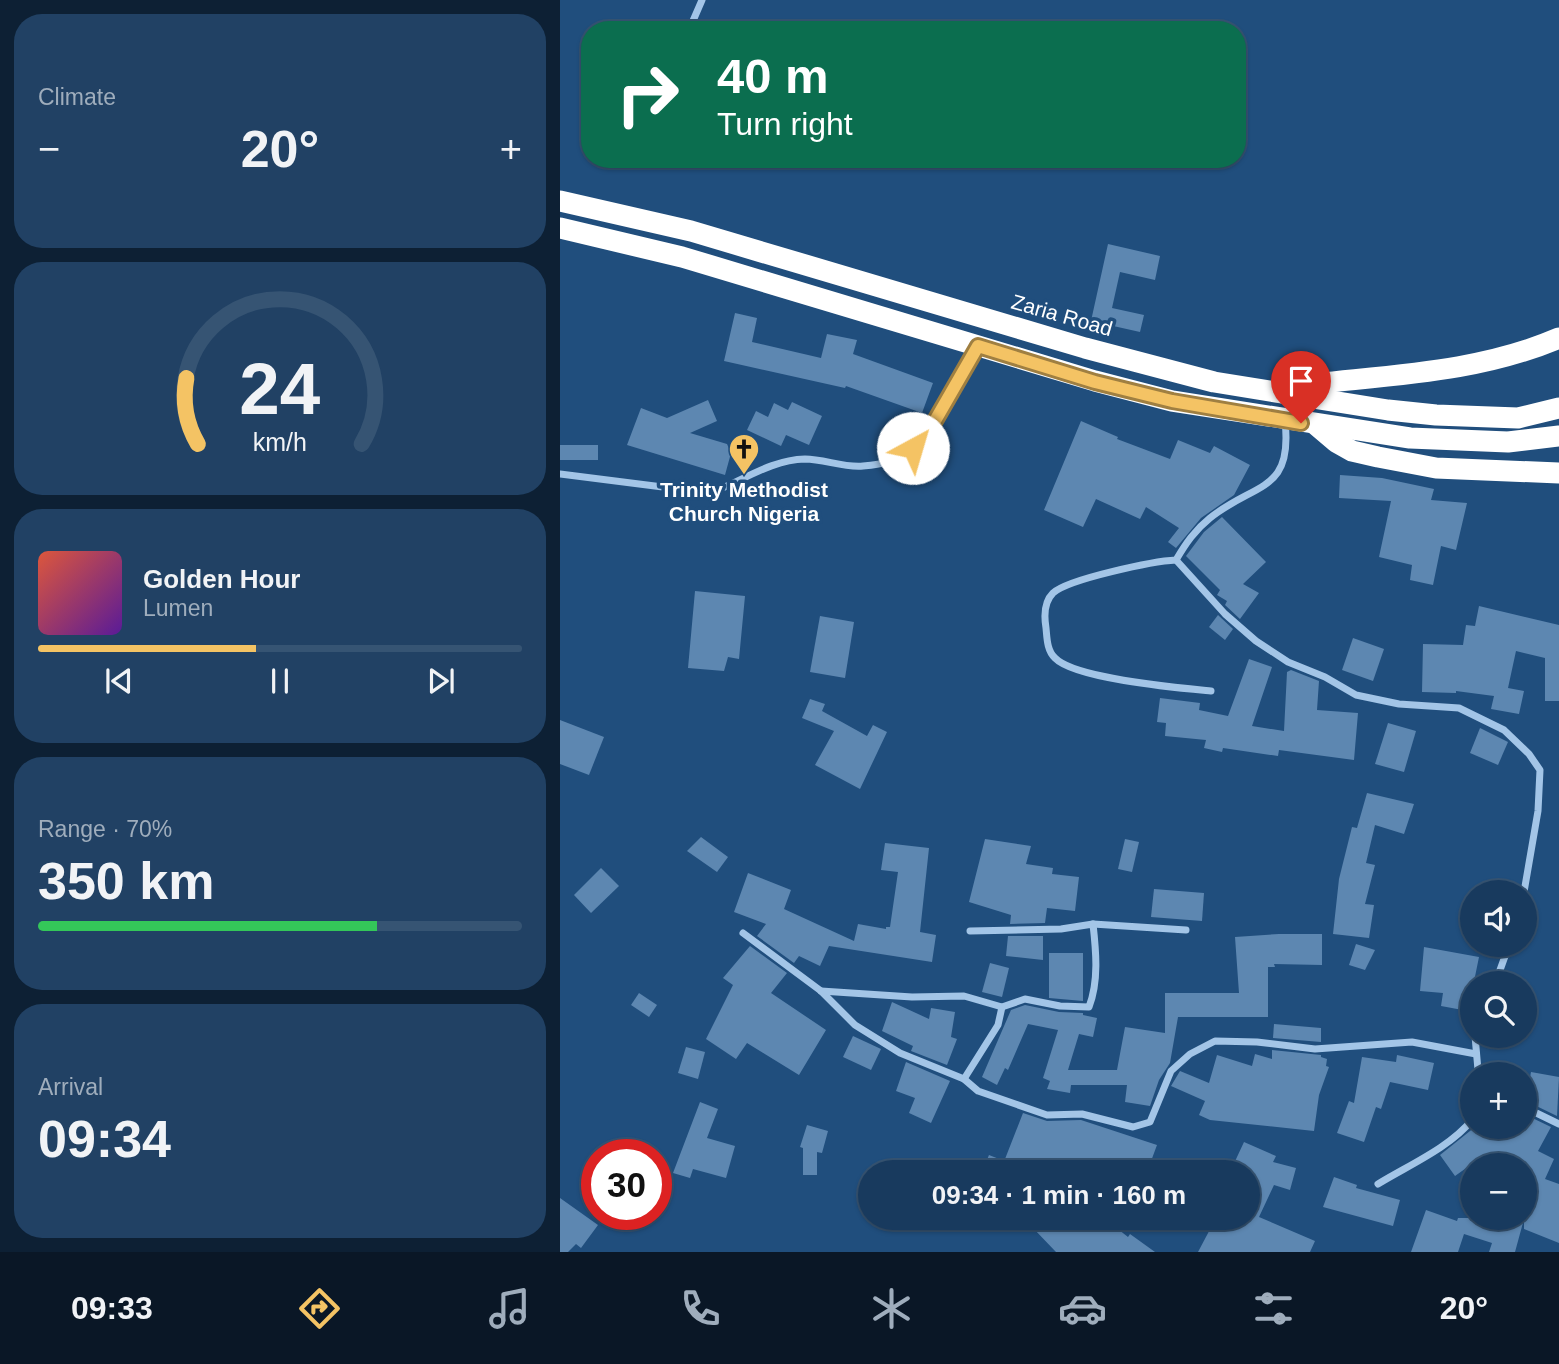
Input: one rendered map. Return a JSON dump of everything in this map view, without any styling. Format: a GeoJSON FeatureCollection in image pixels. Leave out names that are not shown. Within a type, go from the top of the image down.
{"type":"FeatureCollection","features":[{"type":"Feature","properties":{"kind":"highway","name":"Zaria Road"},"geometry":{"type":"LineString","coordinates":[[560,201],[705,235],[1214,382],[1388,410],[1436,415],[1518,418],[1559,408]]}},
{"type":"Feature","properties":{"kind":"highway"},"geometry":{"type":"LineString","coordinates":[[560,228],[709,265],[1095,382],[1172,401],[1410,438],[1508,442],[1559,436]]}},
{"type":"Feature","properties":{"kind":"highway"},"geometry":{"type":"LineString","coordinates":[[1267,390],[1327,381],[1463,368],[1499,359],[1559,338]]}},
{"type":"Feature","properties":{"kind":"highway"},"geometry":{"type":"LineString","coordinates":[[1316,425],[1352,451],[1378,457],[1436,468],[1559,473]]}},
{"type":"Feature","properties":{"kind":"street"},"geometry":{"type":"LineString","coordinates":[[693,21],[702,0]]}},
{"type":"Feature","properties":{"kind":"street"},"geometry":{"type":"LineString","coordinates":[[560,474],[710,493],[732,486],[749,474],[771,465],[805,459],[861,467],[890,462],[928,433],[978,346]]}},
{"type":"Feature","properties":{"kind":"street"},"geometry":{"type":"LineString","coordinates":[[1176,560],[1194,532],[1212,516],[1270,482],[1281,470],[1288,444],[1285,420]]}},
{"type":"Feature","properties":{"kind":"street"},"geometry":{"type":"LineString","coordinates":[[1176,560],[1153,561],[1059,589],[1051,595],[1045,607],[1048,645],[1054,658],[1085,672],[1211,691]]}},
{"type":"Feature","properties":{"kind":"street"},"geometry":{"type":"LineString","coordinates":[[1176,560],[1225,614],[1256,641],[1288,662],[1325,677],[1356,695],[1399,704],[1459,708],[1504,730],[1530,754],[1540,770],[1538,811],[1526,880]]}},
{"type":"Feature","properties":{"kind":"street"},"geometry":{"type":"LineString","coordinates":[[821,991],[912,997],[964,996],[1002,1007],[1026,999],[1060,1006],[1089,1007],[1093,996],[1097,953],[1093,924]]}},
{"type":"Feature","properties":{"kind":"street"},"geometry":{"type":"LineString","coordinates":[[970,931],[1060,929],[1093,924],[1186,930]]}},
{"type":"Feature","properties":{"kind":"street"},"geometry":{"type":"LineString","coordinates":[[743,933],[821,991],[855,1025],[900,1054],[964,1079],[978,1091],[1047,1115],[1082,1114],[1133,1127],[1150,1122],[1171,1071],[1189,1054],[1215,1041],[1257,1042],[1315,1049],[1412,1042],[1476,1054]]}},
{"type":"Feature","properties":{"kind":"street"},"geometry":{"type":"LineString","coordinates":[[964,1079],[998,1025],[1002,1007]]}},
{"type":"Feature","properties":{"kind":"street"},"geometry":{"type":"LineString","coordinates":[[1476,1048],[1477,1062]]}},
{"type":"Feature","properties":{"kind":"street"},"geometry":{"type":"LineString","coordinates":[[1537,1113],[1559,1124]]}},
{"type":"Feature","properties":{"kind":"street"},"geometry":{"type":"LineString","coordinates":[[1378,1184],[1460,1132]]}},
{"type":"Feature","properties":{"kind":"building"},"geometry":{"type":"Polygon","coordinates":[[[1108,244],[1160,256],[1155,280],[1120,272],[1112,308],[1144,315],[1140,332],[1091,321],[1108,244]]]}},
{"type":"Feature","properties":{"kind":"building"},"geometry":{"type":"Polygon","coordinates":[[[735,313],[757,318],[752,342],[821,358],[827,334],[857,340],[853,354],[933,383],[922,413],[846,386],[845,388],[724,361],[735,313]]]}},
{"type":"Feature","properties":{"kind":"building"},"geometry":{"type":"Polygon","coordinates":[[[708,400],[717,421],[690,433],[727,444],[731,453],[725,475],[627,445],[641,408],[667,418],[708,400]]]}},
{"type":"Feature","properties":{"kind":"building"},"geometry":{"type":"Polygon","coordinates":[[[792,402],[822,416],[809,445],[786,435],[781,446],[747,430],[756,411],[768,417],[774,403],[788,410],[792,402]]]}},
{"type":"Feature","properties":{"kind":"building"},"geometry":{"type":"Polygon","coordinates":[[[1081,421],[1118,437],[1117,439],[1170,459],[1178,440],[1210,453],[1214,446],[1250,465],[1234,495],[1201,518],[1176,548],[1168,542],[1179,528],[1146,507],[1140,519],[1096,499],[1083,527],[1044,510],[1081,421]]]}},
{"type":"Feature","properties":{"kind":"building"},"geometry":{"type":"Polygon","coordinates":[[[560,445],[598,445],[598,460],[560,460],[560,445]]]}},
{"type":"Feature","properties":{"kind":"building"},"geometry":{"type":"Polygon","coordinates":[[[1340,475],[1382,478],[1434,489],[1431,500],[1467,503],[1456,550],[1441,546],[1433,585],[1410,580],[1412,565],[1379,557],[1391,501],[1339,498],[1340,475]]]}},
{"type":"Feature","properties":{"kind":"building"},"geometry":{"type":"Polygon","coordinates":[[[1222,517],[1266,562],[1243,584],[1259,593],[1240,619],[1225,605],[1227,601],[1217,595],[1220,590],[1186,556],[1204,532],[1222,517]]]}},
{"type":"Feature","properties":{"kind":"building"},"geometry":{"type":"Polygon","coordinates":[[[695,591],[745,596],[739,659],[728,657],[724,671],[688,668],[695,591]]]}},
{"type":"Feature","properties":{"kind":"building"},"geometry":{"type":"Polygon","coordinates":[[[1479,606],[1559,625],[1559,701],[1545,701],[1545,658],[1516,651],[1508,688],[1524,691],[1519,714],[1491,709],[1494,696],[1456,691],[1422,692],[1423,644],[1463,645],[1466,625],[1475,626],[1479,606]]]}},
{"type":"Feature","properties":{"kind":"building"},"geometry":{"type":"Polygon","coordinates":[[[1218,615],[1233,629],[1225,640],[1209,627],[1218,615]]]}},
{"type":"Feature","properties":{"kind":"building"},"geometry":{"type":"Polygon","coordinates":[[[820,616],[854,622],[845,678],[810,672],[820,616]]]}},
{"type":"Feature","properties":{"kind":"building"},"geometry":{"type":"Polygon","coordinates":[[[1353,638],[1384,649],[1373,681],[1342,670],[1353,638]]]}},
{"type":"Feature","properties":{"kind":"building"},"geometry":{"type":"Polygon","coordinates":[[[1249,659],[1272,667],[1252,726],[1284,731],[1287,672],[1291,670],[1319,681],[1317,710],[1358,713],[1354,760],[1279,750],[1278,756],[1223,748],[1222,752],[1204,748],[1206,740],[1165,736],[1166,723],[1157,722],[1160,698],[1200,703],[1199,710],[1228,716],[1249,659]]]}},
{"type":"Feature","properties":{"kind":"building"},"geometry":{"type":"Polygon","coordinates":[[[810,699],[825,704],[822,711],[867,736],[873,725],[887,732],[860,789],[815,765],[834,731],[802,718],[810,699]]]}},
{"type":"Feature","properties":{"kind":"building"},"geometry":{"type":"Polygon","coordinates":[[[560,720],[604,737],[589,775],[560,764],[560,720]]]}},
{"type":"Feature","properties":{"kind":"building"},"geometry":{"type":"Polygon","coordinates":[[[1388,723],[1416,731],[1404,772],[1375,764],[1388,723]]]}},
{"type":"Feature","properties":{"kind":"building"},"geometry":{"type":"Polygon","coordinates":[[[1480,728],[1508,742],[1498,765],[1470,753],[1480,728]]]}},
{"type":"Feature","properties":{"kind":"building"},"geometry":{"type":"Polygon","coordinates":[[[1367,793],[1414,804],[1404,834],[1375,825],[1366,863],[1375,865],[1365,904],[1374,905],[1369,938],[1333,934],[1339,879],[1352,827],[1357,828],[1367,793]]]}},
{"type":"Feature","properties":{"kind":"building"},"geometry":{"type":"Polygon","coordinates":[[[701,837],[728,857],[717,872],[687,851],[701,837]]]}},
{"type":"Feature","properties":{"kind":"building"},"geometry":{"type":"Polygon","coordinates":[[[985,839],[1031,846],[1026,864],[1053,868],[1052,874],[1079,877],[1075,911],[1047,908],[1045,923],[1010,924],[1011,915],[969,902],[985,839]]]}},
{"type":"Feature","properties":{"kind":"building"},"geometry":{"type":"Polygon","coordinates":[[[1125,839],[1139,842],[1132,872],[1118,869],[1125,839]]]}},
{"type":"Feature","properties":{"kind":"building"},"geometry":{"type":"Polygon","coordinates":[[[885,843],[929,848],[920,932],[936,935],[932,962],[829,946],[820,966],[799,956],[794,963],[757,936],[766,924],[734,912],[748,873],[791,890],[784,909],[854,941],[858,924],[886,929],[890,927],[898,872],[881,870],[885,843]]]}},
{"type":"Feature","properties":{"kind":"building"},"geometry":{"type":"Polygon","coordinates":[[[601,868],[619,886],[591,913],[574,895],[601,868]]]}},
{"type":"Feature","properties":{"kind":"building"},"geometry":{"type":"Polygon","coordinates":[[[1154,889],[1204,893],[1202,921],[1151,917],[1154,889]]]}},
{"type":"Feature","properties":{"kind":"building"},"geometry":{"type":"Polygon","coordinates":[[[1322,934],[1322,965],[1274,964],[1275,967],[1268,967],[1268,1017],[1178,1017],[1170,1063],[1159,1080],[1150,1106],[1125,1102],[1127,1085],[1071,1085],[1070,1093],[1047,1089],[1050,1081],[1043,1078],[1058,1030],[1028,1024],[1008,1070],[1005,1068],[997,1085],[982,1077],[1011,1010],[1025,1005],[1059,1012],[1083,1013],[1097,1018],[1093,1037],[1079,1034],[1068,1070],[1117,1070],[1125,1027],[1165,1033],[1165,993],[1239,993],[1235,937],[1322,934]]]}},
{"type":"Feature","properties":{"kind":"building"},"geometry":{"type":"Polygon","coordinates":[[[1008,936],[1043,936],[1043,960],[1006,956],[1008,936]]]}},
{"type":"Feature","properties":{"kind":"building"},"geometry":{"type":"Polygon","coordinates":[[[1356,944],[1375,950],[1365,970],[1349,965],[1356,944]]]}},
{"type":"Feature","properties":{"kind":"building"},"geometry":{"type":"Polygon","coordinates":[[[750,946],[787,973],[771,993],[826,1030],[799,1075],[747,1043],[736,1059],[706,1039],[733,985],[723,978],[750,946]]]}},
{"type":"Feature","properties":{"kind":"building"},"geometry":{"type":"Polygon","coordinates":[[[1424,947],[1460,954],[1460,957],[1479,957],[1476,971],[1460,971],[1460,1010],[1441,1006],[1443,993],[1420,991],[1424,947]]]}},
{"type":"Feature","properties":{"kind":"building"},"geometry":{"type":"Polygon","coordinates":[[[1049,953],[1083,953],[1083,1001],[1049,998],[1049,953]]]}},
{"type":"Feature","properties":{"kind":"building"},"geometry":{"type":"Polygon","coordinates":[[[990,963],[1009,968],[1002,997],[982,992],[990,963]]]}},
{"type":"Feature","properties":{"kind":"building"},"geometry":{"type":"Polygon","coordinates":[[[639,993],[657,1005],[649,1017],[631,1005],[639,993]]]}},
{"type":"Feature","properties":{"kind":"building"},"geometry":{"type":"Polygon","coordinates":[[[892,1002],[929,1019],[931,1008],[955,1012],[951,1037],[957,1039],[947,1065],[911,1051],[913,1046],[882,1031],[892,1002]]]}},
{"type":"Feature","properties":{"kind":"building"},"geometry":{"type":"Polygon","coordinates":[[[1274,1024],[1321,1028],[1321,1042],[1273,1038],[1274,1024]]]}},
{"type":"Feature","properties":{"kind":"building"},"geometry":{"type":"Polygon","coordinates":[[[853,1036],[881,1049],[871,1070],[843,1057],[853,1036]]]}},
{"type":"Feature","properties":{"kind":"building"},"geometry":{"type":"Polygon","coordinates":[[[686,1047],[705,1052],[698,1079],[678,1073],[686,1047]]]}},
{"type":"Feature","properties":{"kind":"building"},"geometry":{"type":"Polygon","coordinates":[[[1272,1050],[1321,1055],[1327,1059],[1326,1066],[1329,1067],[1319,1095],[1314,1131],[1210,1120],[1199,1115],[1205,1101],[1171,1086],[1180,1071],[1209,1083],[1217,1055],[1252,1066],[1255,1054],[1272,1059],[1272,1050]]]}},
{"type":"Feature","properties":{"kind":"building"},"geometry":{"type":"Polygon","coordinates":[[[1397,1055],[1434,1063],[1428,1090],[1390,1082],[1381,1109],[1376,1107],[1364,1142],[1337,1133],[1349,1101],[1354,1103],[1362,1057],[1396,1062],[1397,1055]]]}},
{"type":"Feature","properties":{"kind":"building"},"geometry":{"type":"Polygon","coordinates":[[[906,1062],[950,1081],[931,1123],[909,1113],[915,1098],[896,1091],[906,1062]]]}},
{"type":"Feature","properties":{"kind":"building"},"geometry":{"type":"Polygon","coordinates":[[[1537,1073],[1559,1077],[1557,1116],[1537,1106],[1537,1073]]]}},
{"type":"Feature","properties":{"kind":"building"},"geometry":{"type":"Polygon","coordinates":[[[700,1102],[718,1109],[707,1138],[735,1146],[726,1178],[693,1169],[690,1178],[673,1173],[700,1102]]]}},
{"type":"Feature","properties":{"kind":"building"},"geometry":{"type":"Polygon","coordinates":[[[1023,1113],[1047,1121],[1081,1120],[1157,1145],[1151,1160],[1005,1159],[1023,1113]]]}},
{"type":"Feature","properties":{"kind":"building"},"geometry":{"type":"Polygon","coordinates":[[[1537,1120],[1551,1127],[1538,1151],[1554,1159],[1545,1179],[1559,1184],[1559,1243],[1526,1230],[1537,1230],[1537,1153],[1460,1153],[1460,1172],[1455,1176],[1440,1155],[1460,1139],[1537,1139],[1537,1120]]]}},
{"type":"Feature","properties":{"kind":"building"},"geometry":{"type":"Polygon","coordinates":[[[807,1125],[828,1131],[822,1153],[817,1152],[817,1175],[803,1175],[803,1148],[800,1147],[807,1125]]]}},
{"type":"Feature","properties":{"kind":"building"},"geometry":{"type":"Polygon","coordinates":[[[1244,1142],[1276,1156],[1273,1162],[1296,1168],[1290,1190],[1274,1185],[1260,1215],[1260,1160],[1236,1160],[1244,1142]]]}},
{"type":"Feature","properties":{"kind":"building"},"geometry":{"type":"Polygon","coordinates":[[[989,1155],[1002,1160],[987,1160],[989,1155]]]}},
{"type":"Feature","properties":{"kind":"building"},"geometry":{"type":"Polygon","coordinates":[[[1334,1177],[1357,1185],[1356,1188],[1400,1200],[1393,1226],[1323,1207],[1334,1177]]]}},
{"type":"Feature","properties":{"kind":"building"},"geometry":{"type":"Polygon","coordinates":[[[560,1198],[581,1213],[581,1230],[594,1230],[581,1248],[576,1244],[568,1252],[560,1252],[560,1198]]]}},
{"type":"Feature","properties":{"kind":"building"},"geometry":{"type":"Polygon","coordinates":[[[1426,1210],[1457,1221],[1458,1218],[1460,1230],[1521,1230],[1515,1252],[1489,1252],[1492,1243],[1464,1234],[1458,1252],[1411,1252],[1426,1210]]]}},
{"type":"Feature","properties":{"kind":"building"},"geometry":{"type":"Polygon","coordinates":[[[1260,1217],[1315,1241],[1310,1252],[1198,1252],[1210,1230],[1260,1230],[1260,1217]]]}},
{"type":"Feature","properties":{"kind":"building"},"geometry":{"type":"Polygon","coordinates":[[[1035,1230],[1119,1230],[1128,1237],[1130,1234],[1155,1252],[1056,1252],[1035,1230]]]}},
{"type":"Feature","properties":{"kind":"place","name":"Trinity Methodist Church Nigeria"},"geometry":{"type":"Point","coordinates":[744,476]}},
{"type":"Feature","properties":{"kind":"route"},"geometry":{"type":"LineString","coordinates":[[913,448],[928,433],[978,346],[1095,382],[1172,401],[1301,423]]}}]}
